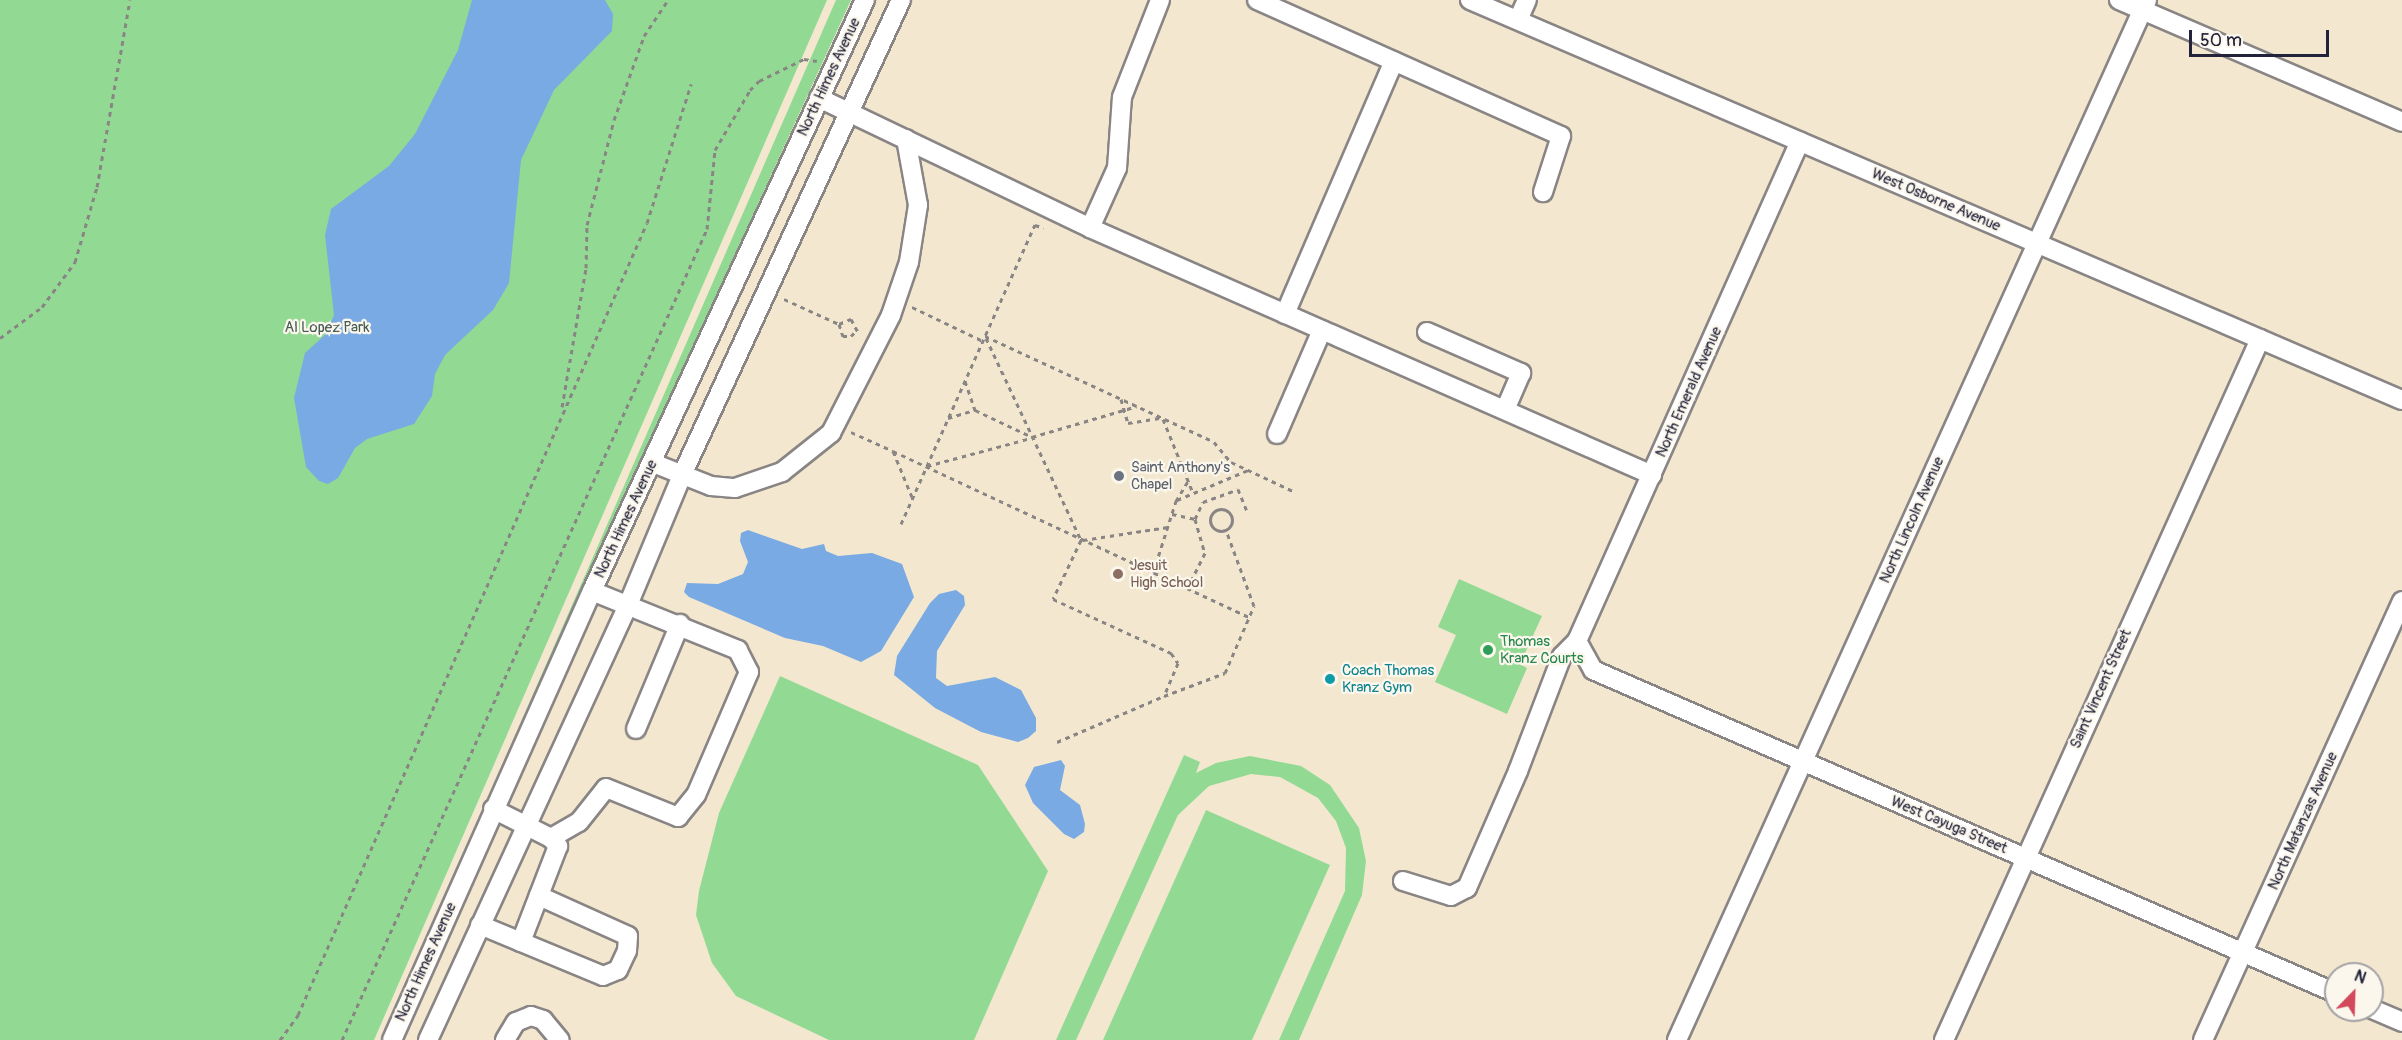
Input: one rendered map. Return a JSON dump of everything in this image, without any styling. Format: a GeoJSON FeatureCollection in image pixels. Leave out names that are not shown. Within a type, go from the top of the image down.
{"type":"FeatureCollection","features":[{"type":"Feature","properties":{"kind":"street","name":"North Himes Avenue"},"geometry":{"type":"LineString","coordinates":[[392,1040],[493,808],[865,0]]}},
{"type":"Feature","properties":{"kind":"street"},"geometry":{"type":"LineString","coordinates":[[429,1040],[627,604],[682,475],[902,0]]}},
{"type":"Feature","properties":{"kind":"street"},"geometry":{"type":"LineString","coordinates":[[1090,228],[1118,168],[1122,97],[1160,0]]}},
{"type":"Feature","properties":{"kind":"street"},"geometry":{"type":"LineString","coordinates":[[1257,0],[1561,136],[1543,192]]}},
{"type":"Feature","properties":{"kind":"street","name":"West Osborne Avenue"},"geometry":{"type":"LineString","coordinates":[[1470,0],[2402,400]]}},
{"type":"Feature","properties":{"kind":"street"},"geometry":{"type":"LineString","coordinates":[[1518,20],[1527,0]]}},
{"type":"Feature","properties":{"kind":"street"},"geometry":{"type":"LineString","coordinates":[[2119,0],[2145,5],[2402,122]]}},
{"type":"Feature","properties":{"kind":"street","name":"North Lincoln Avenue"},"geometry":{"type":"LineString","coordinates":[[1677,1040],[2145,5]]}},
{"type":"Feature","properties":{"kind":"street"},"geometry":{"type":"LineString","coordinates":[[1285,314],[1394,61]]}},
{"type":"Feature","properties":{"kind":"street"},"geometry":{"type":"LineString","coordinates":[[819,98],[1090,228],[1652,475]]}},
{"type":"Feature","properties":{"kind":"street"},"geometry":{"type":"LineString","coordinates":[[653,463],[711,486],[735,488],[756,484],[782,472],[836,425],[897,301],[909,262],[918,205],[906,139]]}},
{"type":"Feature","properties":{"kind":"street","name":"North Emerald Avenue"},"geometry":{"type":"LineString","coordinates":[[1403,881],[1451,896],[1467,888],[1518,771],[1562,656],[1577,641],[1800,141]]}},
{"type":"Feature","properties":{"kind":"street"},"geometry":{"type":"LineString","coordinates":[[1277,434],[1322,330]]}},
{"type":"Feature","properties":{"kind":"street"},"geometry":{"type":"LineString","coordinates":[[1427,332],[1521,373],[1504,410]]}},
{"type":"Feature","properties":{"kind":"street","name":"Saint Vincent Street"},"geometry":{"type":"LineString","coordinates":[[1944,1040],[2260,339]]}},
{"type":"Feature","properties":{"kind":"street"},"geometry":{"type":"LineString","coordinates":[[551,838],[579,822],[606,788],[678,817],[696,795],[749,672],[738,650],[705,634],[592,591]]}},
{"type":"Feature","properties":{"kind":"street","name":"North Matanzas Avenue"},"geometry":{"type":"LineString","coordinates":[[2203,1040],[2402,601]]}},
{"type":"Feature","properties":{"kind":"street"},"geometry":{"type":"LineString","coordinates":[[636,729],[680,624]]}},
{"type":"Feature","properties":{"kind":"street","name":"West Cayuga Street"},"geometry":{"type":"LineString","coordinates":[[1577,641],[1593,670],[2324,988]]}},
{"type":"Feature","properties":{"kind":"street"},"geometry":{"type":"LineString","coordinates":[[493,808],[551,838],[558,846],[557,854],[521,942]]}},
{"type":"Feature","properties":{"kind":"street"},"geometry":{"type":"LineString","coordinates":[[480,925],[603,976],[618,970],[627,951],[628,936],[539,896]]}},
{"type":"Feature","properties":{"kind":"street"},"geometry":{"type":"LineString","coordinates":[[2384,1014],[2402,1022]]}},
{"type":"Feature","properties":{"kind":"street"},"geometry":{"type":"LineString","coordinates":[[505,1040],[516,1022],[531,1016],[543,1020],[560,1040]]}},
{"type":"Feature","properties":{"kind":"path"},"geometry":{"type":"LineString","coordinates":[[0,338],[42,306],[75,262],[97,187],[130,0]]}},
{"type":"Feature","properties":{"kind":"path"},"geometry":{"type":"LineString","coordinates":[[562,409],[586,268],[587,225],[605,155],[644,36],[668,0]]}},
{"type":"Feature","properties":{"kind":"path"},"geometry":{"type":"LineString","coordinates":[[342,1040],[707,228],[715,150],[750,90],[759,81],[804,59],[822,63]]}},
{"type":"Feature","properties":{"kind":"path"},"geometry":{"type":"LineString","coordinates":[[280,1040],[298,1015],[562,409],[647,224],[692,84]]}},
{"type":"Feature","properties":{"kind":"path"},"geometry":{"type":"LineString","coordinates":[[901,524],[1035,225]]}},
{"type":"Feature","properties":{"kind":"path"},"geometry":{"type":"LineString","coordinates":[[784,299],[839,324],[851,319]]}},
{"type":"Feature","properties":{"kind":"path"},"geometry":{"type":"LineString","coordinates":[[897,301],[983,341]]}},
{"type":"Feature","properties":{"kind":"path"},"geometry":{"type":"LineString","coordinates":[[839,324],[843,336],[849,337],[856,331]]}},
{"type":"Feature","properties":{"kind":"path"},"geometry":{"type":"LineString","coordinates":[[985,336],[1214,442],[1231,462],[1295,492]]}},
{"type":"Feature","properties":{"kind":"path"},"geometry":{"type":"LineString","coordinates":[[985,336],[1081,540]]}},
{"type":"Feature","properties":{"kind":"path"},"geometry":{"type":"LineString","coordinates":[[965,381],[975,410]]}},
{"type":"Feature","properties":{"kind":"path"},"geometry":{"type":"LineString","coordinates":[[1121,399],[1122,411],[1128,423],[1162,417]]}},
{"type":"Feature","properties":{"kind":"path"},"geometry":{"type":"LineString","coordinates":[[926,466],[1137,406]]}},
{"type":"Feature","properties":{"kind":"path"},"geometry":{"type":"LineString","coordinates":[[948,418],[975,410],[1032,437]]}},
{"type":"Feature","properties":{"kind":"path"},"geometry":{"type":"LineString","coordinates":[[1162,417],[1192,493]]}},
{"type":"Feature","properties":{"kind":"path"},"geometry":{"type":"LineString","coordinates":[[836,425],[1249,617]]}},
{"type":"Feature","properties":{"kind":"path"},"geometry":{"type":"LineString","coordinates":[[893,451],[912,498]]}},
{"type":"Feature","properties":{"kind":"path"},"geometry":{"type":"LineString","coordinates":[[1176,501],[1248,470]]}},
{"type":"Feature","properties":{"kind":"path"},"geometry":{"type":"LineString","coordinates":[[1153,573],[1176,501],[1188,481]]}},
{"type":"Feature","properties":{"kind":"path"},"geometry":{"type":"LineString","coordinates":[[1187,589],[1205,553],[1195,519],[1203,502],[1238,489],[1247,510]]}},
{"type":"Feature","properties":{"kind":"path"},"geometry":{"type":"LineString","coordinates":[[1215,511],[1229,513],[1231,522],[1226,530],[1213,528],[1210,517],[1215,511]]}},
{"type":"Feature","properties":{"kind":"path"},"geometry":{"type":"LineString","coordinates":[[1172,514],[1195,519]]}},
{"type":"Feature","properties":{"kind":"path"},"geometry":{"type":"LineString","coordinates":[[1081,540],[1168,527]]}},
{"type":"Feature","properties":{"kind":"path"},"geometry":{"type":"LineString","coordinates":[[1057,742],[1164,696],[1225,673],[1254,606],[1226,530]]}},
{"type":"Feature","properties":{"kind":"path"},"geometry":{"type":"LineString","coordinates":[[1081,540],[1053,598],[1172,653],[1178,663],[1164,696]]}},
{"type":"Feature","properties":{"kind":"green space","name":"Al Lopez Park"},"geometry":{"type":"Polygon","coordinates":[[[0,0],[827,0],[374,1040],[0,1040],[0,0]]]}},
{"type":"Feature","properties":{"kind":"green space"},"geometry":{"type":"Polygon","coordinates":[[[836,0],[851,0],[504,761],[836,0]]]}},
{"type":"Feature","properties":{"kind":"green space","name":"Thomas Kranz Courts"},"geometry":{"type":"Polygon","coordinates":[[[1459,579],[1542,616],[1520,664],[1527,668],[1507,714],[1435,682],[1456,635],[1438,627],[1459,579]]]}},
{"type":"Feature","properties":{"kind":"green space"},"geometry":{"type":"Polygon","coordinates":[[[780,676],[978,765],[1048,871],[974,1040],[829,1040],[736,996],[712,963],[696,915],[699,891],[719,813],[780,676]]]}},
{"type":"Feature","properties":{"kind":"green space"},"geometry":{"type":"Polygon","coordinates":[[[1184,755],[1200,762],[1196,773],[1216,763],[1250,756],[1301,766],[1330,785],[1359,828],[1366,861],[1362,895],[1299,1040],[1279,1040],[1345,891],[1346,848],[1336,821],[1318,798],[1280,777],[1251,774],[1209,786],[1178,815],[1076,1040],[1056,1040],[1184,755]]]}},
{"type":"Feature","properties":{"kind":"green space"},"geometry":{"type":"Polygon","coordinates":[[[1206,810],[1330,865],[1252,1040],[1103,1040],[1206,810]]]}},
{"type":"Feature","properties":{"kind":"water"},"geometry":{"type":"Polygon","coordinates":[[[472,0],[605,0],[613,14],[612,31],[554,90],[521,160],[509,283],[493,310],[445,355],[435,374],[432,396],[414,424],[367,439],[355,448],[338,478],[328,484],[319,481],[306,467],[294,398],[305,353],[326,334],[334,315],[325,235],[331,209],[389,166],[415,134],[458,50],[472,0]]]}},
{"type":"Feature","properties":{"kind":"water"},"geometry":{"type":"Polygon","coordinates":[[[748,530],[802,549],[824,544],[826,551],[838,556],[872,553],[902,564],[914,597],[881,651],[861,662],[823,646],[785,638],[689,597],[684,592],[687,583],[718,584],[743,574],[748,562],[740,541],[741,533],[748,530]]]}},
{"type":"Feature","properties":{"kind":"water"},"geometry":{"type":"Polygon","coordinates":[[[956,590],[964,596],[965,605],[937,651],[936,678],[947,686],[995,677],[1021,690],[1036,718],[1036,731],[1028,738],[1018,742],[981,732],[935,708],[894,675],[897,656],[930,603],[939,594],[956,590]]]}},
{"type":"Feature","properties":{"kind":"water"},"geometry":{"type":"Polygon","coordinates":[[[1061,760],[1065,766],[1060,790],[1080,805],[1085,824],[1084,832],[1074,839],[1064,834],[1033,803],[1025,785],[1034,767],[1061,760]]]}},
{"type":"Feature","properties":{"kind":"place","name":"Saint Anthony's Chapel"},"geometry":{"type":"Point","coordinates":[1119,476]}},
{"type":"Feature","properties":{"kind":"place","name":"Jesuit High School"},"geometry":{"type":"Point","coordinates":[1118,574]}},
{"type":"Feature","properties":{"kind":"place","name":"Thomas Kranz Courts"},"geometry":{"type":"Point","coordinates":[1488,650]}},
{"type":"Feature","properties":{"kind":"place","name":"Coach Thomas Kranz Gym"},"geometry":{"type":"Point","coordinates":[1330,679]}}]}
